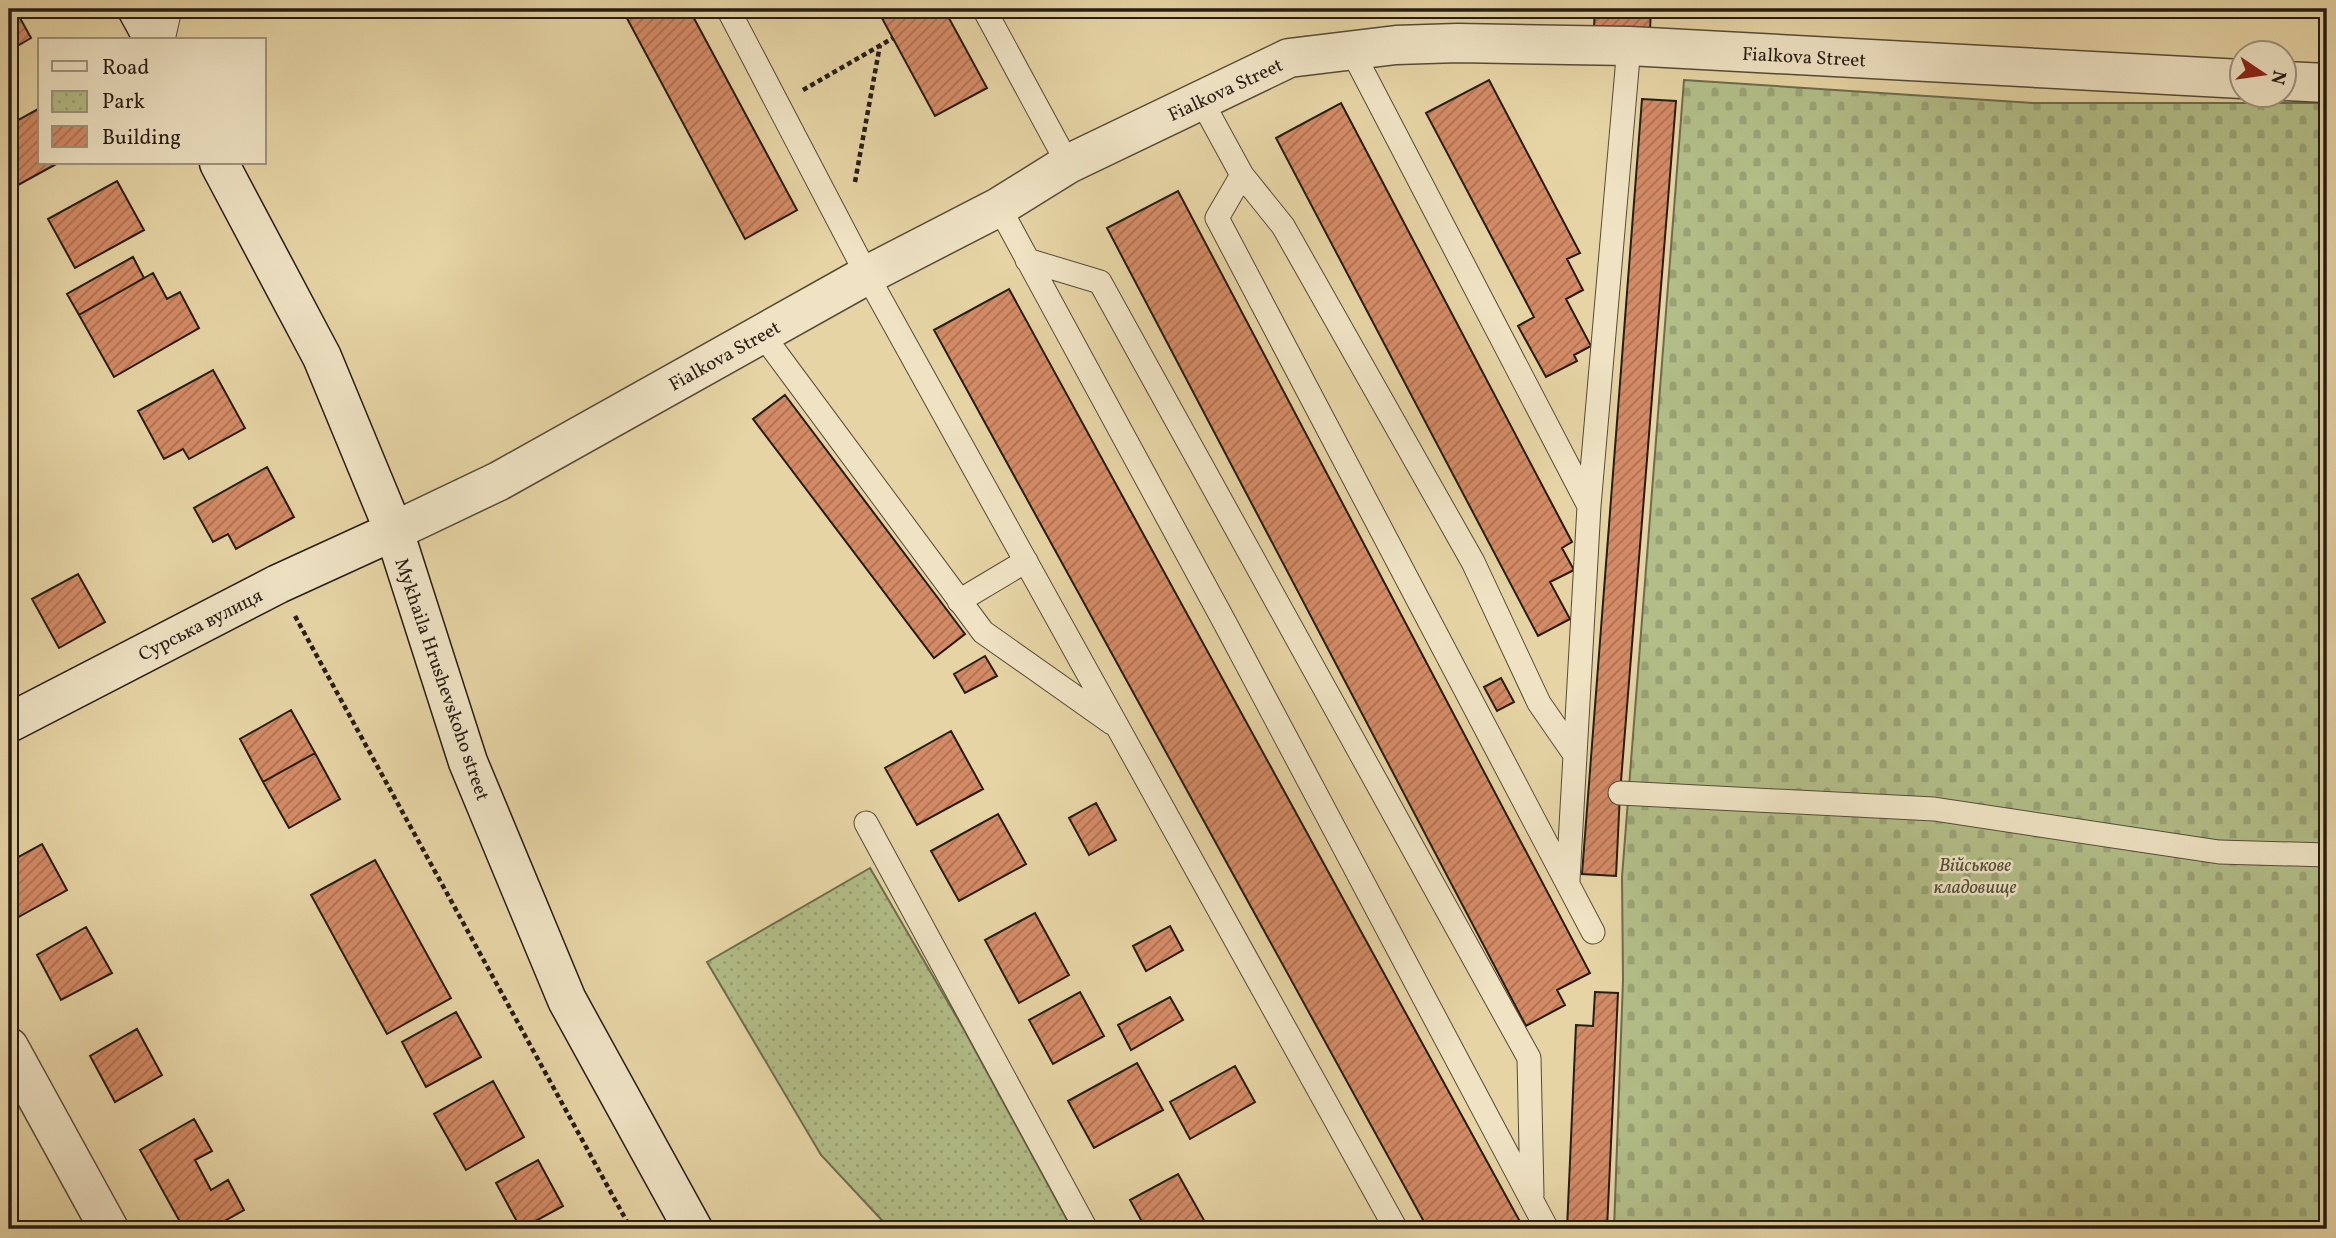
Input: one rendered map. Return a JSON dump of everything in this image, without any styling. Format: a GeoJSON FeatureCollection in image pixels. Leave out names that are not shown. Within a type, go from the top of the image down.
{"type":"FeatureCollection","features":[{"type":"Feature","properties":{"kind":"street"},"geometry":{"type":"LineString","coordinates":[[137,9],[153,38]]}},
{"type":"Feature","properties":{"kind":"street","name":"Fialkova Street"},"geometry":{"type":"LineString","coordinates":[[394,531],[499,481],[867,275],[999,207],[1068,163],[1289,58],[1458,43],[1629,46],[2228,78]]}},
{"type":"Feature","properties":{"kind":"street"},"geometry":{"type":"LineString","coordinates":[[2298,82],[2327,83]]}},
{"type":"Feature","properties":{"kind":"street","name":"Mykhaila Hrushevskoho street"},"geometry":{"type":"LineString","coordinates":[[220,164],[322,357],[394,531],[468,762],[567,1000],[693,1229]]}},
{"type":"Feature","properties":{"kind":"street","name":"Сурська вулиця"},"geometry":{"type":"LineString","coordinates":[[9,723],[278,584],[394,531]]}},
{"type":"Feature","properties":{"kind":"street"},"geometry":{"type":"LineString","coordinates":[[9,1047],[109,1229]]}},
{"type":"Feature","properties":{"kind":"lane"},"geometry":{"type":"LineString","coordinates":[[163,38],[170,9]]}},
{"type":"Feature","properties":{"kind":"lane"},"geometry":{"type":"LineString","coordinates":[[728,9],[867,275],[1396,1229]]}},
{"type":"Feature","properties":{"kind":"lane"},"geometry":{"type":"LineString","coordinates":[[984,9],[1068,163]]}},
{"type":"Feature","properties":{"kind":"lane"},"geometry":{"type":"LineString","coordinates":[[1568,880],[1589,506],[1629,46]]}},
{"type":"Feature","properties":{"kind":"lane"},"geometry":{"type":"LineString","coordinates":[[1352,51],[1589,506]]}},
{"type":"Feature","properties":{"kind":"lane"},"geometry":{"type":"LineString","coordinates":[[1201,100],[1242,175],[1283,226],[1473,562],[1539,703],[1575,755]]}},
{"type":"Feature","properties":{"kind":"lane"},"geometry":{"type":"LineString","coordinates":[[1242,175],[1217,218],[1568,880],[1593,932]]}},
{"type":"Feature","properties":{"kind":"lane"},"geometry":{"type":"LineString","coordinates":[[999,207],[1225,623],[1547,1229]]}},
{"type":"Feature","properties":{"kind":"lane"},"geometry":{"type":"LineString","coordinates":[[1027,260],[1100,282],[1529,1058],[1533,1201]]}},
{"type":"Feature","properties":{"kind":"lane"},"geometry":{"type":"LineString","coordinates":[[762,334],[982,632],[1117,726]]}},
{"type":"Feature","properties":{"kind":"lane"},"geometry":{"type":"LineString","coordinates":[[959,601],[1026,561]]}},
{"type":"Feature","properties":{"kind":"lane"},"geometry":{"type":"LineString","coordinates":[[1620,793],[1934,809],[2219,852],[2327,855]]}},
{"type":"Feature","properties":{"kind":"lane"},"geometry":{"type":"LineString","coordinates":[[866,823],[1086,1229]]}},
{"type":"Feature","properties":{"kind":"path"},"geometry":{"type":"LineString","coordinates":[[780,104],[893,38]]}},
{"type":"Feature","properties":{"kind":"path"},"geometry":{"type":"LineString","coordinates":[[845,232],[880,45]]}},
{"type":"Feature","properties":{"kind":"path"},"geometry":{"type":"LineString","coordinates":[[278,584],[631,1229]]}},
{"type":"Feature","properties":{"kind":"green space","name":"Військове кладовище"},"geometry":{"type":"Polygon","coordinates":[[[1684,80],[2033,103],[2228,103],[2228,108],[2298,108],[2298,103],[2327,103],[2327,1229],[1614,1229],[1623,980],[1622,877],[1684,80]]]}},
{"type":"Feature","properties":{"kind":"green space"},"geometry":{"type":"Polygon","coordinates":[[[870,868],[963,1028],[1072,1229],[890,1229],[821,1155],[707,962],[870,868]]]}},
{"type":"Feature","properties":{"kind":"building"},"geometry":{"type":"Polygon","coordinates":[[[9,9],[15,9],[31,38],[9,51],[9,9]]]}},
{"type":"Feature","properties":{"kind":"building"},"geometry":{"type":"Polygon","coordinates":[[[622,9],[689,9],[797,210],[745,239],[622,9]]]}},
{"type":"Feature","properties":{"kind":"building"},"geometry":{"type":"Polygon","coordinates":[[[877,9],[944,9],[987,88],[935,116],[877,9]]]}},
{"type":"Feature","properties":{"kind":"building"},"geometry":{"type":"Polygon","coordinates":[[[1595,9],[1651,9],[1650,30],[1594,27],[1595,9]]]}},
{"type":"Feature","properties":{"kind":"building"},"geometry":{"type":"Polygon","coordinates":[[[1489,80],[1580,253],[1567,259],[1583,290],[1566,299],[1591,346],[1574,355],[1577,361],[1546,377],[1518,326],[1534,317],[1426,113],[1489,80]]]}},
{"type":"Feature","properties":{"kind":"building"},"geometry":{"type":"Polygon","coordinates":[[[1642,99],[1676,101],[1620,793],[1616,876],[1582,874],[1642,99]]]}},
{"type":"Feature","properties":{"kind":"building"},"geometry":{"type":"Polygon","coordinates":[[[1341,103],[1572,542],[1562,548],[1574,570],[1550,582],[1570,619],[1538,636],[1276,138],[1341,103]]]}},
{"type":"Feature","properties":{"kind":"building"},"geometry":{"type":"Polygon","coordinates":[[[38,109],[38,164],[56,164],[9,190],[9,125],[38,109]]]}},
{"type":"Feature","properties":{"kind":"building"},"geometry":{"type":"Polygon","coordinates":[[[117,181],[144,230],[75,268],[48,219],[117,181]]]}},
{"type":"Feature","properties":{"kind":"building"},"geometry":{"type":"Polygon","coordinates":[[[1178,191],[1590,973],[1557,990],[1565,1005],[1526,1026],[1107,228],[1178,191]]]}},
{"type":"Feature","properties":{"kind":"building"},"geometry":{"type":"Polygon","coordinates":[[[133,257],[144,278],[79,315],[67,294],[133,257]]]}},
{"type":"Feature","properties":{"kind":"building"},"geometry":{"type":"Polygon","coordinates":[[[153,273],[167,299],[180,292],[199,328],[114,377],[79,315],[153,273]]]}},
{"type":"Feature","properties":{"kind":"building"},"geometry":{"type":"Polygon","coordinates":[[[1009,289],[1524,1229],[1428,1229],[934,330],[1009,289]]]}},
{"type":"Feature","properties":{"kind":"building"},"geometry":{"type":"Polygon","coordinates":[[[213,370],[245,428],[189,459],[183,449],[164,459],[138,411],[213,370]]]}},
{"type":"Feature","properties":{"kind":"building"},"geometry":{"type":"Polygon","coordinates":[[[785,395],[965,634],[934,658],[753,419],[785,395]]]}},
{"type":"Feature","properties":{"kind":"building"},"geometry":{"type":"Polygon","coordinates":[[[267,467],[294,517],[236,549],[228,534],[213,542],[194,508],[267,467]]]}},
{"type":"Feature","properties":{"kind":"building"},"geometry":{"type":"Polygon","coordinates":[[[78,574],[105,622],[59,648],[32,599],[78,574]]]}},
{"type":"Feature","properties":{"kind":"building"},"geometry":{"type":"Polygon","coordinates":[[[985,656],[997,676],[965,693],[954,674],[985,656]]]}},
{"type":"Feature","properties":{"kind":"building"},"geometry":{"type":"Polygon","coordinates":[[[1501,678],[1514,702],[1497,711],[1484,687],[1501,678]]]}},
{"type":"Feature","properties":{"kind":"building"},"geometry":{"type":"Polygon","coordinates":[[[291,710],[315,753],[263,782],[240,739],[291,710]]]}},
{"type":"Feature","properties":{"kind":"building"},"geometry":{"type":"Polygon","coordinates":[[[951,731],[983,789],[917,825],[885,768],[951,731]]]}},
{"type":"Feature","properties":{"kind":"building"},"geometry":{"type":"Polygon","coordinates":[[[315,753],[340,799],[289,828],[263,782],[315,753]]]}},
{"type":"Feature","properties":{"kind":"building"},"geometry":{"type":"Polygon","coordinates":[[[1096,803],[1116,840],[1089,855],[1069,818],[1096,803]]]}},
{"type":"Feature","properties":{"kind":"building"},"geometry":{"type":"Polygon","coordinates":[[[998,814],[1026,864],[959,901],[931,851],[998,814]]]}},
{"type":"Feature","properties":{"kind":"building"},"geometry":{"type":"Polygon","coordinates":[[[42,844],[67,890],[15,919],[9,908],[9,862],[42,844]]]}},
{"type":"Feature","properties":{"kind":"building"},"geometry":{"type":"Polygon","coordinates":[[[375,860],[451,998],[387,1034],[311,895],[375,860]]]}},
{"type":"Feature","properties":{"kind":"building"},"geometry":{"type":"Polygon","coordinates":[[[1035,913],[1069,975],[1019,1003],[985,940],[1035,913]]]}},
{"type":"Feature","properties":{"kind":"building"},"geometry":{"type":"Polygon","coordinates":[[[1170,926],[1183,950],[1146,971],[1133,946],[1170,926]]]}},
{"type":"Feature","properties":{"kind":"building"},"geometry":{"type":"Polygon","coordinates":[[[86,927],[112,973],[61,1000],[37,955],[86,927]]]}},
{"type":"Feature","properties":{"kind":"building"},"geometry":{"type":"Polygon","coordinates":[[[1080,992],[1104,1036],[1053,1064],[1029,1020],[1080,992]]]}},
{"type":"Feature","properties":{"kind":"building"},"geometry":{"type":"Polygon","coordinates":[[[1595,992],[1618,993],[1607,1229],[1567,1229],[1576,1025],[1593,1026],[1595,992]]]}},
{"type":"Feature","properties":{"kind":"building"},"geometry":{"type":"Polygon","coordinates":[[[1170,997],[1183,1020],[1131,1050],[1118,1025],[1170,997]]]}},
{"type":"Feature","properties":{"kind":"building"},"geometry":{"type":"Polygon","coordinates":[[[456,1012],[481,1057],[426,1087],[402,1042],[456,1012]]]}},
{"type":"Feature","properties":{"kind":"building"},"geometry":{"type":"Polygon","coordinates":[[[137,1029],[162,1075],[115,1102],[90,1056],[137,1029]]]}},
{"type":"Feature","properties":{"kind":"building"},"geometry":{"type":"Polygon","coordinates":[[[1137,1063],[1163,1110],[1094,1148],[1068,1101],[1137,1063]]]}},
{"type":"Feature","properties":{"kind":"building"},"geometry":{"type":"Polygon","coordinates":[[[1235,1066],[1255,1102],[1190,1139],[1170,1102],[1235,1066]]]}},
{"type":"Feature","properties":{"kind":"building"},"geometry":{"type":"Polygon","coordinates":[[[493,1081],[524,1137],[466,1170],[434,1114],[493,1081]]]}},
{"type":"Feature","properties":{"kind":"building"},"geometry":{"type":"Polygon","coordinates":[[[194,1119],[212,1151],[195,1160],[211,1190],[228,1180],[244,1210],[210,1229],[184,1229],[140,1150],[194,1119]]]}},
{"type":"Feature","properties":{"kind":"building"},"geometry":{"type":"Polygon","coordinates":[[[538,1160],[563,1206],[521,1229],[496,1183],[538,1160]]]}},
{"type":"Feature","properties":{"kind":"building"},"geometry":{"type":"Polygon","coordinates":[[[1178,1174],[1205,1222],[1192,1229],[1146,1229],[1130,1200],[1178,1174]]]}},
{"type":"Feature","properties":{"kind":"building"},"geometry":{"type":"Polygon","coordinates":[[[9,1206],[22,1229],[9,1229],[9,1206]]]}}]}
